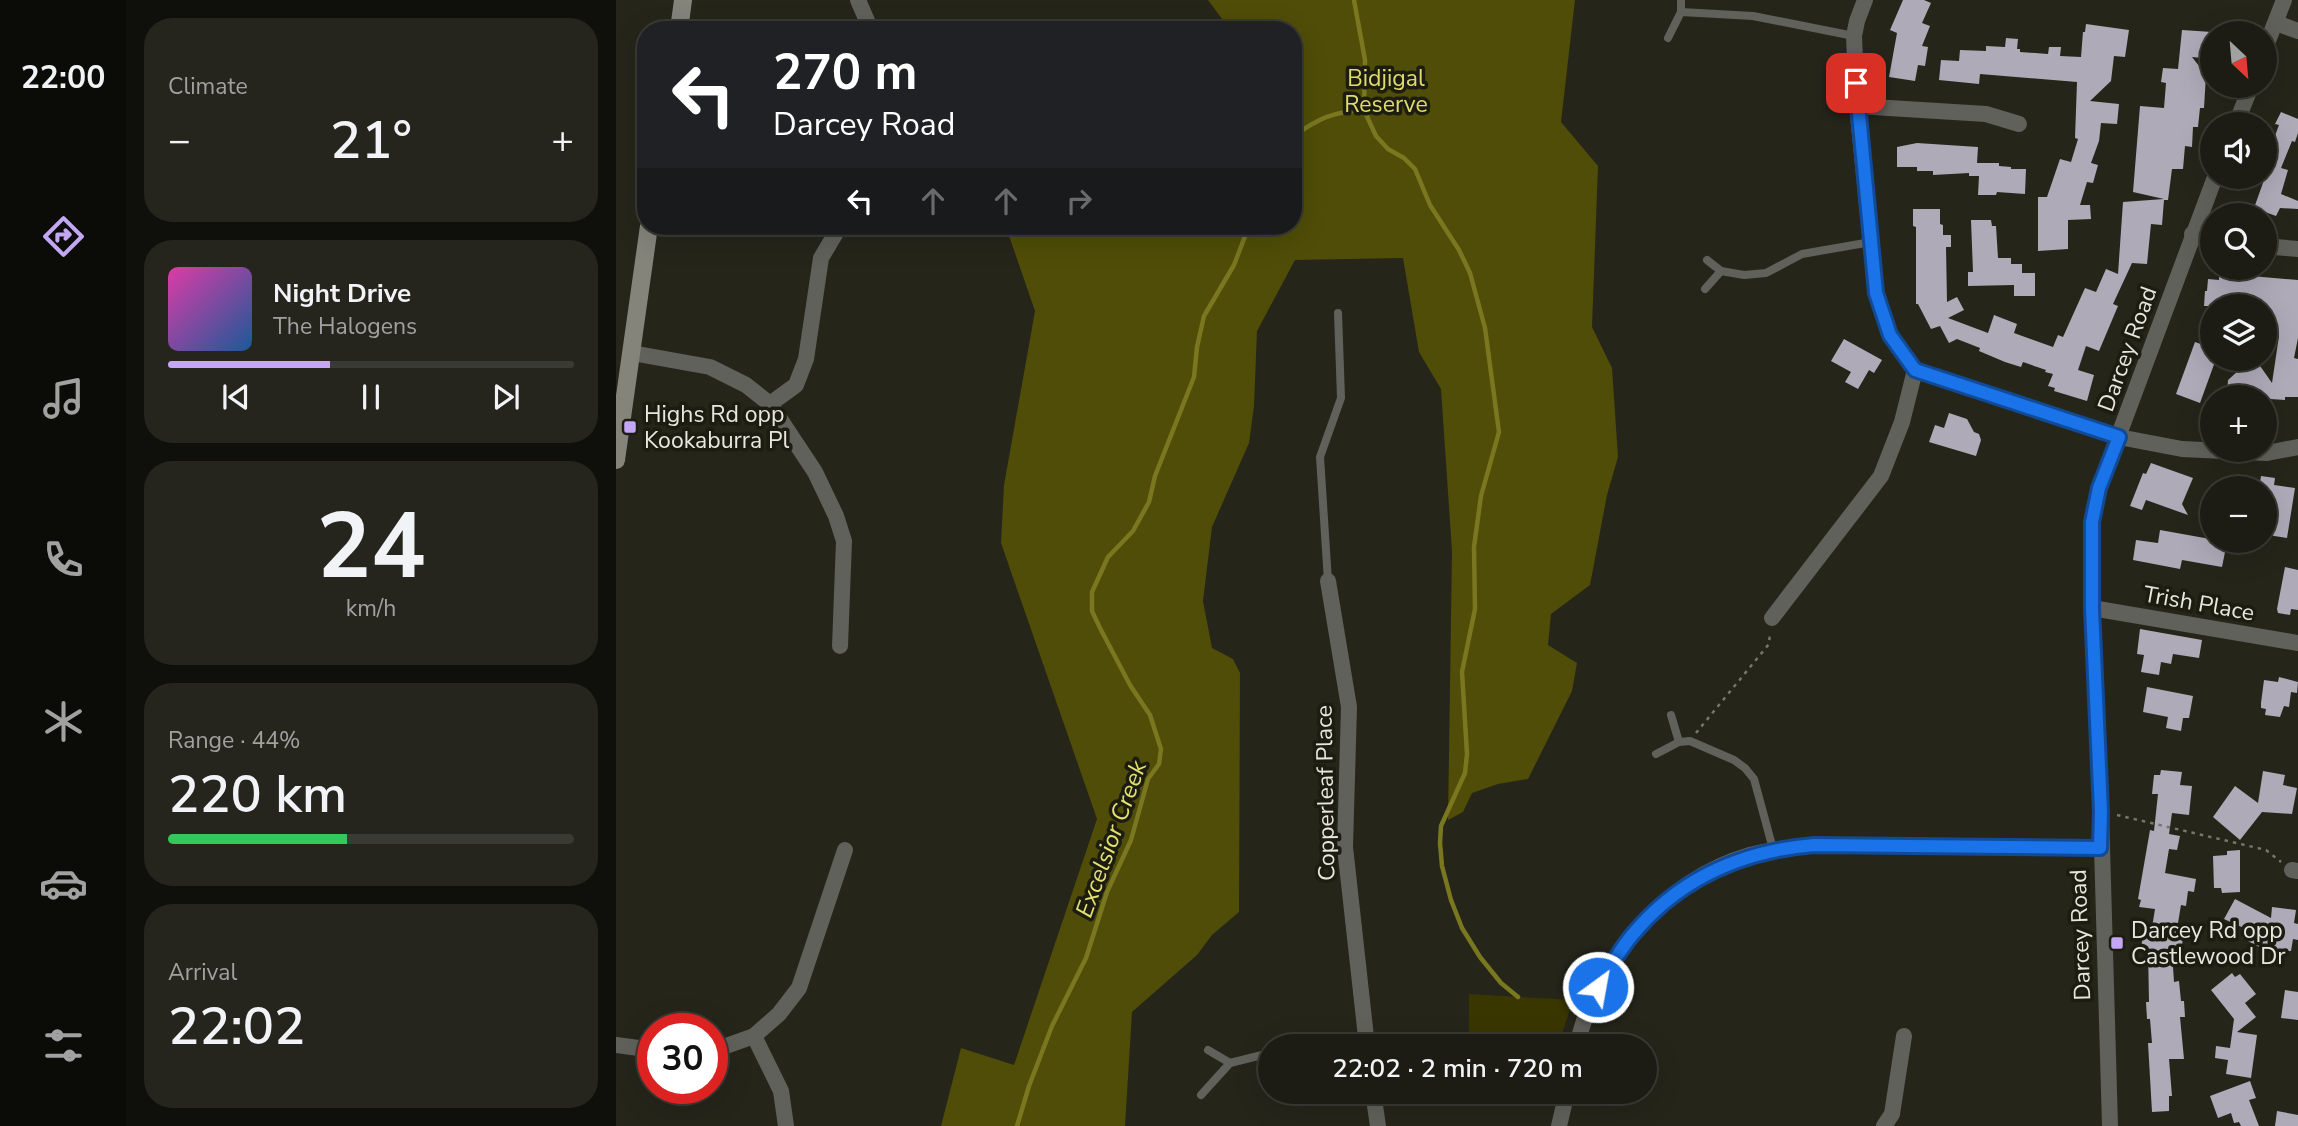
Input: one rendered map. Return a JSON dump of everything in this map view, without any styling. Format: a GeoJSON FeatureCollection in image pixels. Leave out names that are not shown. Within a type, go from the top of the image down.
{"type":"FeatureCollection","features":[{"type":"Feature","properties":{"kind":"street"},"geometry":{"type":"LineString","coordinates":[[680,21],[683,0]]}},
{"type":"Feature","properties":{"kind":"street"},"geometry":{"type":"LineString","coordinates":[[858,0],[867,21]]}},
{"type":"Feature","properties":{"kind":"street"},"geometry":{"type":"LineString","coordinates":[[1866,0],[1854,36],[1857,106],[1876,293],[1890,335],[1915,370],[2119,437],[2194,450],[2267,453],[2298,447]]}},
{"type":"Feature","properties":{"kind":"street"},"geometry":{"type":"LineString","coordinates":[[2277,21],[2284,0]]}},
{"type":"Feature","properties":{"kind":"street"},"geometry":{"type":"LineString","coordinates":[[2277,23],[2298,31]]}},
{"type":"Feature","properties":{"kind":"street"},"geometry":{"type":"LineString","coordinates":[[1857,106],[1986,114],[2019,124]]}},
{"type":"Feature","properties":{"kind":"street","name":"Darcey Road"},"geometry":{"type":"LineString","coordinates":[[2110,1126],[2092,608],[2092,522],[2099,488],[2210,189]]}},
{"type":"Feature","properties":{"kind":"street"},"geometry":{"type":"LineString","coordinates":[[2192,234],[2200,236]]}},
{"type":"Feature","properties":{"kind":"street"},"geometry":{"type":"LineString","coordinates":[[616,460],[618,425],[632,353],[648,235]]}},
{"type":"Feature","properties":{"kind":"street"},"geometry":{"type":"LineString","coordinates":[[770,404],[796,385],[806,359],[821,258],[835,235]]}},
{"type":"Feature","properties":{"kind":"street"},"geometry":{"type":"LineString","coordinates":[[2277,247],[2298,249]]}},
{"type":"Feature","properties":{"kind":"street"},"geometry":{"type":"LineString","coordinates":[[632,353],[710,367],[746,385],[770,404],[815,472],[836,516],[844,541],[841,646]]}},
{"type":"Feature","properties":{"kind":"street"},"geometry":{"type":"LineString","coordinates":[[1772,618],[1881,476],[1902,422],[1915,370]]}},
{"type":"Feature","properties":{"kind":"street","name":"Copperleaf Place"},"geometry":{"type":"LineString","coordinates":[[1328,581],[1349,707],[1345,846],[1366,1034]]}},
{"type":"Feature","properties":{"kind":"street","name":"Trish Place"},"geometry":{"type":"LineString","coordinates":[[2092,608],[2298,643]]}},
{"type":"Feature","properties":{"kind":"street"},"geometry":{"type":"LineString","coordinates":[[1581,1034],[1598,987],[1633,933],[1674,895],[1722,866],[1773,849],[1814,845],[2100,848]]}},
{"type":"Feature","properties":{"kind":"street"},"geometry":{"type":"LineString","coordinates":[[728,1046],[754,1037],[779,1014],[799,988],[845,850]]}},
{"type":"Feature","properties":{"kind":"street"},"geometry":{"type":"LineString","coordinates":[[1884,1126],[1892,1114],[1904,1036]]}},
{"type":"Feature","properties":{"kind":"street"},"geometry":{"type":"LineString","coordinates":[[754,1037],[781,1091],[786,1126]]}},
{"type":"Feature","properties":{"kind":"street"},"geometry":{"type":"LineString","coordinates":[[616,1045],[637,1048]]}},
{"type":"Feature","properties":{"kind":"street"},"geometry":{"type":"LineString","coordinates":[[1375,1104],[1378,1126]]}},
{"type":"Feature","properties":{"kind":"street"},"geometry":{"type":"LineString","coordinates":[[1559,1126],[1564,1104]]}},
{"type":"Feature","properties":{"kind":"lane"},"geometry":{"type":"LineString","coordinates":[[1668,38],[1681,12],[1681,0]]}},
{"type":"Feature","properties":{"kind":"lane"},"geometry":{"type":"LineString","coordinates":[[1681,12],[1753,16],[1854,36]]}},
{"type":"Feature","properties":{"kind":"lane"},"geometry":{"type":"LineString","coordinates":[[1707,260],[1721,271],[1744,275],[1766,273],[1802,254],[1871,242]]}},
{"type":"Feature","properties":{"kind":"lane"},"geometry":{"type":"LineString","coordinates":[[1705,289],[1721,271]]}},
{"type":"Feature","properties":{"kind":"lane"},"geometry":{"type":"LineString","coordinates":[[1328,581],[1320,457],[1342,398],[1338,313]]}},
{"type":"Feature","properties":{"kind":"lane"},"geometry":{"type":"LineString","coordinates":[[1671,715],[1679,742]]}},
{"type":"Feature","properties":{"kind":"lane"},"geometry":{"type":"LineString","coordinates":[[1656,754],[1679,742],[1690,741],[1734,760],[1754,779],[1773,849]]}},
{"type":"Feature","properties":{"kind":"lane"},"geometry":{"type":"LineString","coordinates":[[1208,1050],[1230,1063]]}},
{"type":"Feature","properties":{"kind":"lane"},"geometry":{"type":"LineString","coordinates":[[1201,1095],[1230,1063],[1258,1056]]}},
{"type":"Feature","properties":{"kind":"path"},"geometry":{"type":"LineString","coordinates":[[1690,741],[1769,644],[1772,618]]}},
{"type":"Feature","properties":{"kind":"path"},"geometry":{"type":"LineString","coordinates":[[2101,812],[2266,850],[2295,871]]}},
{"type":"Feature","properties":{"kind":"shaded area"},"geometry":{"type":"Polygon","coordinates":[[[1469,994],[1573,1000],[1562,1034],[1469,1034],[1469,994]]]}},
{"type":"Feature","properties":{"kind":"green space","name":"Bidjigal Reserve"},"geometry":{"type":"Polygon","coordinates":[[[1208,0],[1575,0],[1561,122],[1598,166],[1592,327],[1612,368],[1618,457],[1607,495],[1590,585],[1551,614],[1548,645],[1577,663],[1572,691],[1528,779],[1498,784],[1472,793],[1463,812],[1448,820],[1452,551],[1441,389],[1419,352],[1403,258],[1295,260],[1257,331],[1254,406],[1249,443],[1212,527],[1203,601],[1212,648],[1233,659],[1240,673],[1239,912],[1212,935],[1197,955],[1132,1012],[1125,1126],[941,1126],[961,1048],[1014,1065],[1097,819],[1001,543],[1004,485],[1035,311],[1009,235],[1302,235],[1302,21],[1224,21],[1208,0]]]}},
{"type":"Feature","properties":{"kind":"building"},"geometry":{"type":"Polygon","coordinates":[[[1903,0],[1924,0],[1931,3],[1922,23],[1930,26],[1922,46],[1928,47],[1925,66],[1918,65],[1915,81],[1889,77],[1897,33],[1890,30],[1903,0]]]}},
{"type":"Feature","properties":{"kind":"building"},"geometry":{"type":"Polygon","coordinates":[[[2086,24],[2129,30],[2125,57],[2114,56],[2111,81],[2090,101],[2119,104],[2117,124],[2101,123],[2099,141],[2091,163],[2098,165],[2093,183],[2087,182],[2080,205],[2090,205],[2091,219],[2068,220],[2068,249],[2038,251],[2038,197],[2047,197],[2060,159],[2071,162],[2078,139],[2075,138],[2077,82],[1980,74],[1979,84],[1939,80],[1941,60],[1959,61],[1960,50],[1986,51],[1986,46],[2005,47],[2006,38],[2018,39],[2017,49],[2020,49],[2020,52],[2048,54],[2049,47],[2061,47],[2060,56],[2081,57],[2086,24]]]}},
{"type":"Feature","properties":{"kind":"building"},"geometry":{"type":"Polygon","coordinates":[[[2182,30],[2200,31],[2200,58],[2192,57],[2200,67],[2200,98],[2205,98],[2204,108],[2200,108],[2198,127],[2193,127],[2192,147],[2185,146],[2183,169],[2172,169],[2168,200],[2164,200],[2162,225],[2151,224],[2147,264],[2132,263],[2113,304],[2118,306],[2099,351],[2086,346],[2078,370],[2094,375],[2087,401],[2054,391],[2055,388],[2048,386],[2053,374],[2045,372],[2046,370],[2023,362],[2021,367],[2005,362],[1957,339],[1949,343],[1940,326],[1931,329],[1916,304],[1916,227],[1913,226],[1913,209],[1940,209],[1943,235],[1951,235],[1951,247],[1946,247],[1947,302],[1957,297],[1964,310],[1948,318],[1988,333],[1994,315],[2017,324],[2014,333],[2053,347],[2058,335],[2063,337],[2085,288],[2096,292],[2106,269],[2118,274],[2123,202],[2164,199],[2133,192],[2140,106],[2164,108],[2166,83],[2161,82],[2163,68],[2178,69],[2182,30]]]}},
{"type":"Feature","properties":{"kind":"building"},"geometry":{"type":"Polygon","coordinates":[[[2281,112],[2298,119],[2295,142],[2292,141],[2281,168],[2288,170],[2281,194],[2298,201],[2298,209],[2280,208],[2277,214],[2277,203],[2256,203],[2261,189],[2277,189],[2277,120],[2281,112]]]}},
{"type":"Feature","properties":{"kind":"building"},"geometry":{"type":"Polygon","coordinates":[[[1917,143],[1978,147],[1977,163],[1999,163],[1999,166],[2011,169],[2026,169],[2025,194],[1997,192],[1996,195],[1978,195],[1979,176],[1969,176],[1969,173],[1933,175],[1933,171],[1917,171],[1917,167],[1897,167],[1897,147],[1917,143]]]}},
{"type":"Feature","properties":{"kind":"building"},"geometry":{"type":"Polygon","coordinates":[[[1971,220],[1991,220],[1992,226],[1996,226],[1998,258],[2011,258],[2011,264],[2022,264],[2022,273],[2035,273],[2035,296],[2014,296],[2014,285],[1968,286],[1968,272],[1973,272],[1971,220]]]}},
{"type":"Feature","properties":{"kind":"building"},"geometry":{"type":"Polygon","coordinates":[[[2208,280],[2298,280],[2298,338],[2294,358],[2298,359],[2298,397],[2277,399],[2277,385],[2228,385],[2228,380],[2238,371],[2264,371],[2272,383],[2274,371],[2277,371],[2279,336],[2277,294],[2205,294],[2208,280]]]}},
{"type":"Feature","properties":{"kind":"building"},"geometry":{"type":"Polygon","coordinates":[[[1844,339],[1882,360],[1874,373],[1869,370],[1858,389],[1845,382],[1851,372],[1831,361],[1844,339]]]}},
{"type":"Feature","properties":{"kind":"building"},"geometry":{"type":"Polygon","coordinates":[[[2195,342],[2200,344],[2200,371],[2212,371],[2207,385],[2200,385],[2200,403],[2176,394],[2195,342]]]}},
{"type":"Feature","properties":{"kind":"building"},"geometry":{"type":"Polygon","coordinates":[[[1949,413],[1967,419],[1974,432],[1979,434],[1981,440],[1976,456],[1929,442],[1935,425],[1944,428],[1949,413]]]}},
{"type":"Feature","properties":{"kind":"building"},"geometry":{"type":"Polygon","coordinates":[[[2151,463],[2193,478],[2182,504],[2188,515],[2146,500],[2142,510],[2130,506],[2143,473],[2146,474],[2151,463]]]}},
{"type":"Feature","properties":{"kind":"building"},"geometry":{"type":"Polygon","coordinates":[[[2277,485],[2295,488],[2287,538],[2277,536],[2277,485]]]}},
{"type":"Feature","properties":{"kind":"building"},"geometry":{"type":"Polygon","coordinates":[[[2160,530],[2200,537],[2200,553],[2225,553],[2222,567],[2182,560],[2180,569],[2133,560],[2136,540],[2158,543],[2160,530]]]}},
{"type":"Feature","properties":{"kind":"building"},"geometry":{"type":"Polygon","coordinates":[[[2285,567],[2298,570],[2298,610],[2291,609],[2290,615],[2278,613],[2277,609],[2285,567]]]}},
{"type":"Feature","properties":{"kind":"building"},"geometry":{"type":"Polygon","coordinates":[[[2140,629],[2202,640],[2199,658],[2173,654],[2171,664],[2161,662],[2159,675],[2141,672],[2144,655],[2137,654],[2140,629]]]}},
{"type":"Feature","properties":{"kind":"building"},"geometry":{"type":"Polygon","coordinates":[[[2279,677],[2298,682],[2297,693],[2291,692],[2289,707],[2284,706],[2280,717],[2265,715],[2266,709],[2261,708],[2264,680],[2278,682],[2279,677]]]}},
{"type":"Feature","properties":{"kind":"building"},"geometry":{"type":"Polygon","coordinates":[[[2147,687],[2193,696],[2189,718],[2183,718],[2181,731],[2166,728],[2168,717],[2143,712],[2147,687]]]}},
{"type":"Feature","properties":{"kind":"building"},"geometry":{"type":"Polygon","coordinates":[[[2161,770],[2182,772],[2180,785],[2192,786],[2189,815],[2172,813],[2169,834],[2180,836],[2177,850],[2169,849],[2165,873],[2196,879],[2194,892],[2188,891],[2186,906],[2181,905],[2177,929],[2184,930],[2181,953],[2172,952],[2174,982],[2179,981],[2181,1001],[2184,1001],[2185,1017],[2180,1017],[2184,1059],[2169,1059],[2172,1096],[2169,1096],[2169,1111],[2152,1112],[2148,1043],[2152,1043],[2146,1002],[2149,1002],[2148,949],[2141,949],[2143,933],[2151,934],[2155,909],[2139,907],[2141,900],[2138,899],[2150,830],[2154,831],[2158,794],[2152,794],[2154,775],[2160,775],[2161,770]]]}},
{"type":"Feature","properties":{"kind":"building"},"geometry":{"type":"Polygon","coordinates":[[[2263,771],[2285,775],[2283,785],[2297,788],[2292,814],[2262,812],[2240,840],[2213,817],[2235,786],[2258,803],[2263,771]]]}},
{"type":"Feature","properties":{"kind":"building"},"geometry":{"type":"Polygon","coordinates":[[[2240,850],[2240,892],[2222,893],[2221,888],[2214,888],[2213,856],[2240,850]]]}},
{"type":"Feature","properties":{"kind":"building"},"geometry":{"type":"Polygon","coordinates":[[[2235,899],[2271,918],[2272,907],[2296,910],[2294,923],[2298,924],[2298,940],[2293,939],[2291,951],[2267,951],[2242,938],[2246,929],[2224,919],[2235,899]]]}},
{"type":"Feature","properties":{"kind":"building"},"geometry":{"type":"Polygon","coordinates":[[[2232,973],[2235,977],[2240,974],[2256,994],[2245,1003],[2256,1017],[2237,1032],[2257,1035],[2251,1078],[2226,1074],[2228,1060],[2215,1058],[2216,1046],[2230,1048],[2234,1019],[2211,990],[2232,973]]]}},
{"type":"Feature","properties":{"kind":"building"},"geometry":{"type":"Polygon","coordinates":[[[2285,990],[2298,992],[2298,1020],[2281,1018],[2285,990]]]}},
{"type":"Feature","properties":{"kind":"building"},"geometry":{"type":"Polygon","coordinates":[[[2250,1081],[2256,1098],[2249,1100],[2259,1126],[2241,1126],[2239,1122],[2234,1123],[2231,1113],[2218,1118],[2210,1096],[2250,1081]]]}},
{"type":"Feature","properties":{"kind":"building"},"geometry":{"type":"Polygon","coordinates":[[[2277,1111],[2298,1115],[2298,1126],[2275,1126],[2277,1111]]]}},
{"type":"Feature","properties":{"kind":"waterway","name":"Excelsior Creek"},"geometry":{"type":"LineString","coordinates":[[1302,131],[1326,117],[1364,110],[1365,60],[1354,0]]}},
{"type":"Feature","properties":{"kind":"waterway"},"geometry":{"type":"LineString","coordinates":[[1364,110],[1376,136],[1388,149],[1404,158],[1415,169],[1430,205],[1459,250],[1470,273],[1485,328],[1499,432],[1481,496],[1474,547],[1475,609],[1462,672],[1467,754],[1465,773],[1441,826],[1440,843],[1442,866],[1462,928],[1501,983],[1518,997]]}},
{"type":"Feature","properties":{"kind":"waterway","name":"Excelsior Creek"},"geometry":{"type":"LineString","coordinates":[[1017,1126],[1052,1026],[1086,958],[1107,892],[1131,840],[1148,779],[1159,764],[1161,749],[1150,715],[1130,685],[1100,628],[1092,611],[1092,592],[1108,557],[1133,531],[1149,502],[1155,476],[1194,377],[1204,316],[1234,265],[1246,235]]}},
{"type":"Feature","properties":{"kind":"place","name":"Highs Rd opp Kookaburra Pl"},"geometry":{"type":"Point","coordinates":[630,427]}},
{"type":"Feature","properties":{"kind":"place","name":"Darcey Rd opp Castlewood Dr"},"geometry":{"type":"Point","coordinates":[2117,943]}},
{"type":"Feature","properties":{"kind":"route"},"geometry":{"type":"LineString","coordinates":[[1598,987],[1633,933],[1674,895],[1722,866],[1773,849],[1814,845],[2100,848],[2101,812],[2092,608],[2092,522],[2099,488],[2119,437],[1915,370],[1890,335],[1876,293],[1856,83]]}}]}
